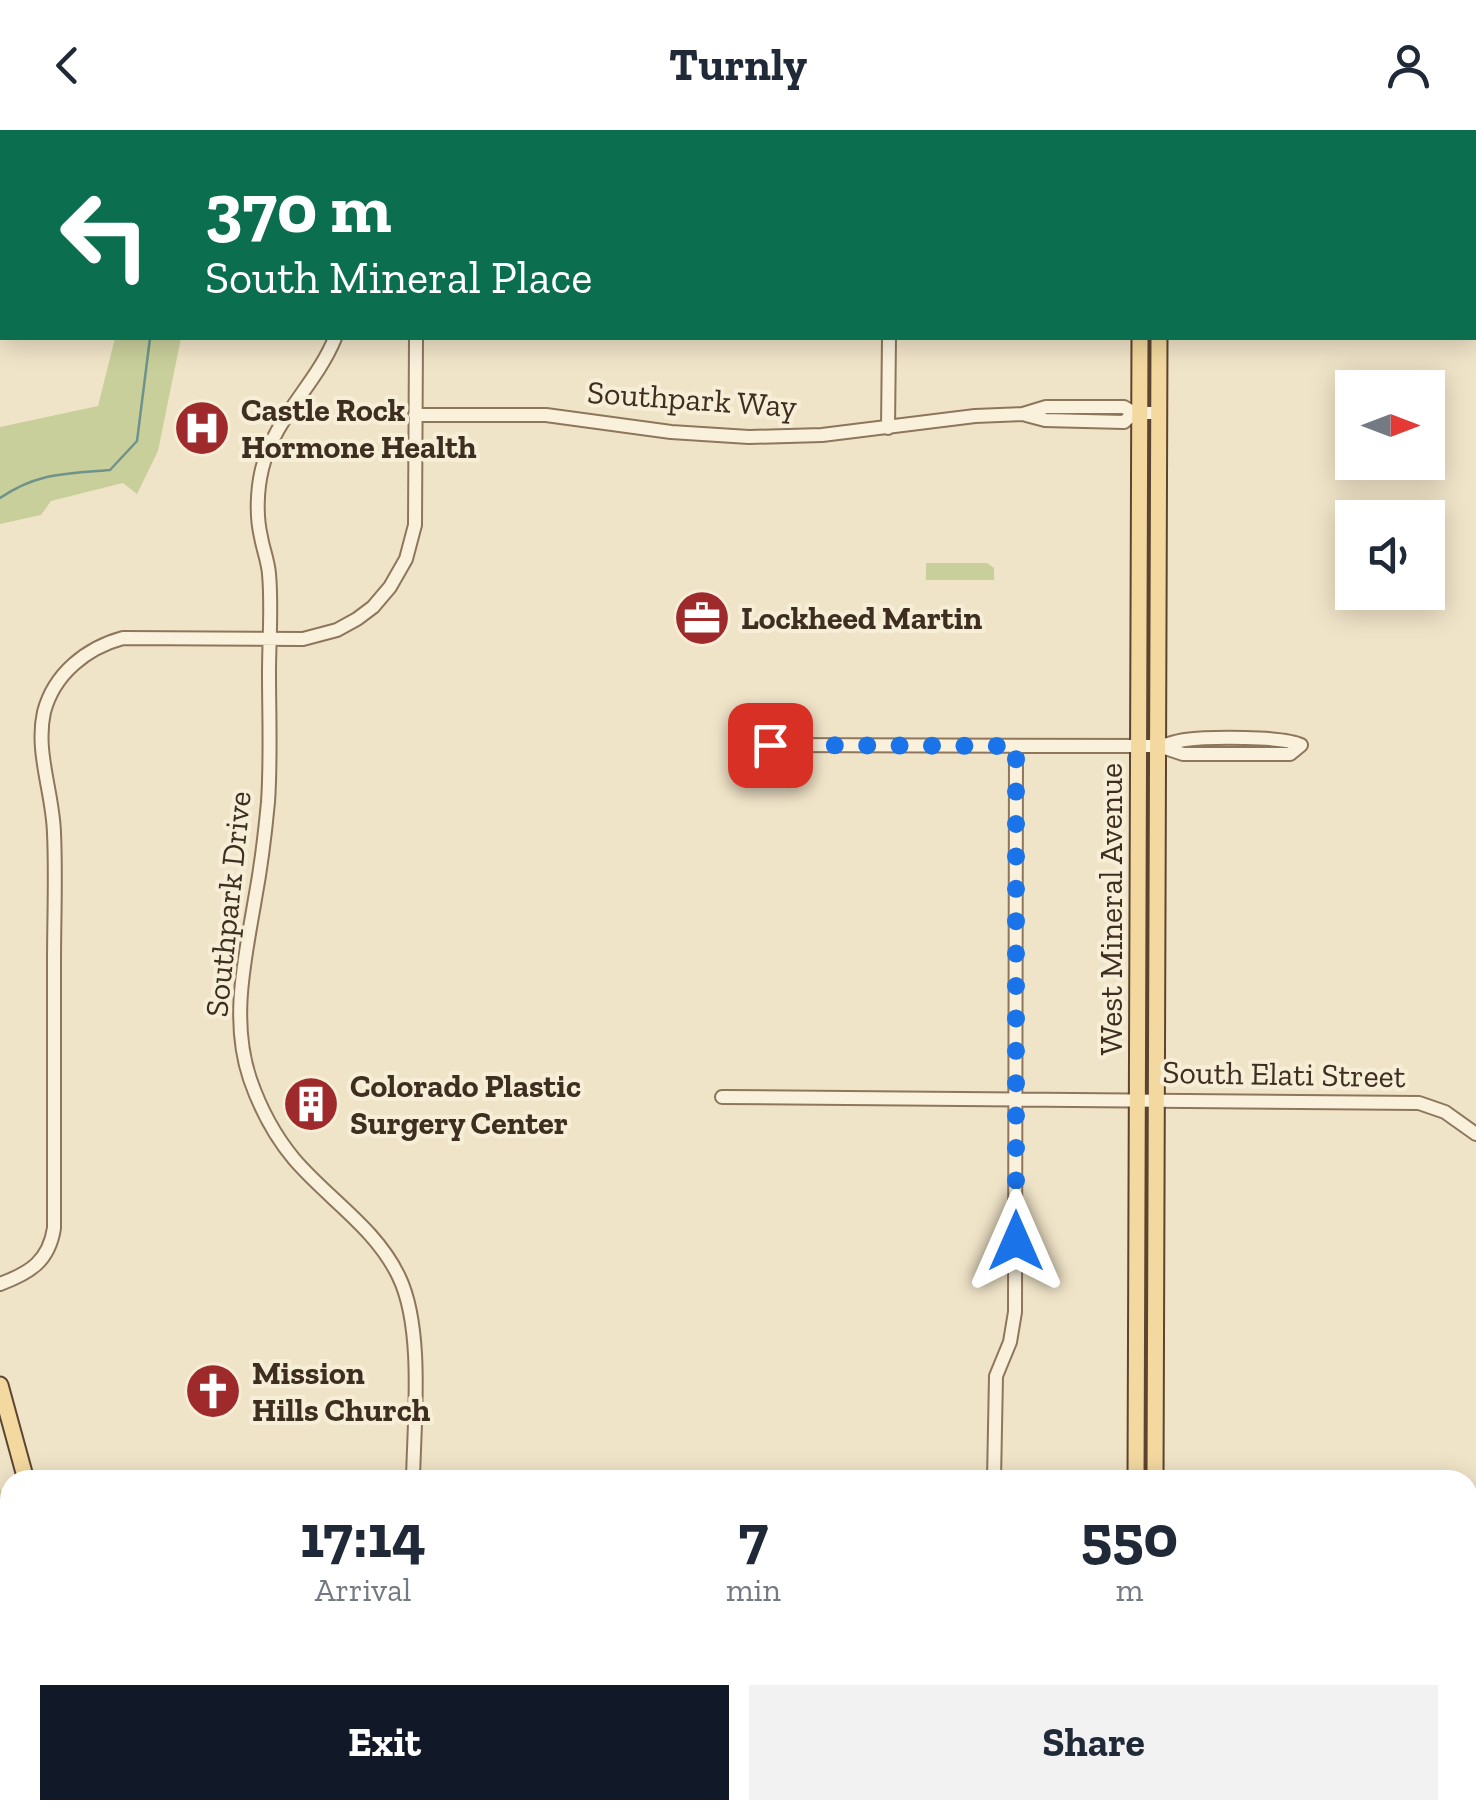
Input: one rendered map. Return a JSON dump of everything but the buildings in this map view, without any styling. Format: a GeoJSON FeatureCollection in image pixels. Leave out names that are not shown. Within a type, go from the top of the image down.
{"type":"FeatureCollection","features":[{"type":"Feature","properties":{"kind":"main road","name":"West Mineral Avenue"},"geometry":{"type":"LineString","coordinates":[[1136,1470],[1140,340]]}},
{"type":"Feature","properties":{"kind":"main road","name":"West Mineral Avenue"},"geometry":{"type":"LineString","coordinates":[[1155,1470],[1159,340]]}},
{"type":"Feature","properties":{"kind":"main road"},"geometry":{"type":"LineString","coordinates":[[0,1385],[23,1470]]}},
{"type":"Feature","properties":{"kind":"street","name":"Southpark Drive"},"geometry":{"type":"LineString","coordinates":[[335,340],[320,370],[280,425],[262,472],[258,524],[270,572],[268,802],[241,990],[242,1044],[249,1075],[274,1132],[294,1159],[368,1232],[400,1278],[413,1328],[413,1470]]}},
{"type":"Feature","properties":{"kind":"street"},"geometry":{"type":"LineString","coordinates":[[0,1284],[21,1275],[44,1257],[54,1228],[54,829],[41,737],[52,691],[82,657],[123,638],[304,640],[348,625],[373,607],[406,560],[415,525],[416,340]]}},
{"type":"Feature","properties":{"kind":"street"},"geometry":{"type":"LineString","coordinates":[[888,428],[889,340]]}},
{"type":"Feature","properties":{"kind":"street","name":"Southpark Way"},"geometry":{"type":"LineString","coordinates":[[415,415],[546,415],[671,432],[749,437],[822,435],[975,416],[1023,414],[1045,420],[1124,422],[1137,413],[1159,413]]}},
{"type":"Feature","properties":{"kind":"street"},"geometry":{"type":"LineString","coordinates":[[770,745],[1140,747],[1184,740],[1290,740],[1301,745],[1290,754],[1183,754],[1159,746]]}},
{"type":"Feature","properties":{"kind":"street"},"geometry":{"type":"LineString","coordinates":[[994,1470],[996,1376],[1010,1342],[1015,1312],[1016,746]]}},
{"type":"Feature","properties":{"kind":"street","name":"South Elati Street"},"geometry":{"type":"LineString","coordinates":[[722,1097],[1419,1103],[1445,1112],[1476,1134]]}},
{"type":"Feature","properties":{"kind":"green space"},"geometry":{"type":"Polygon","coordinates":[[[114,340],[181,340],[158,451],[137,494],[123,483],[51,501],[41,515],[0,524],[0,427],[98,406],[114,340]]]}},
{"type":"Feature","properties":{"kind":"green space"},"geometry":{"type":"Polygon","coordinates":[[[926,563],[987,563],[994,568],[994,580],[926,580],[926,563]]]}},
{"type":"Feature","properties":{"kind":"waterway"},"geometry":{"type":"LineString","coordinates":[[0,498],[40,479],[110,470],[137,441],[150,340]]}},
{"type":"Feature","properties":{"kind":"place","name":"Castle Rock Hormone Health"},"geometry":{"type":"Point","coordinates":[202,428]}},
{"type":"Feature","properties":{"kind":"place","name":"Lockheed Martin"},"geometry":{"type":"Point","coordinates":[702,618]}},
{"type":"Feature","properties":{"kind":"place","name":"Colorado Plastic Surgery Center"},"geometry":{"type":"Point","coordinates":[311,1104]}},
{"type":"Feature","properties":{"kind":"place","name":"Mission Hills Church"},"geometry":{"type":"Point","coordinates":[213,1391]}},
{"type":"Feature","properties":{"kind":"route"},"geometry":{"type":"LineString","coordinates":[[770,745],[1016,746],[1016,1241]]}}]}
